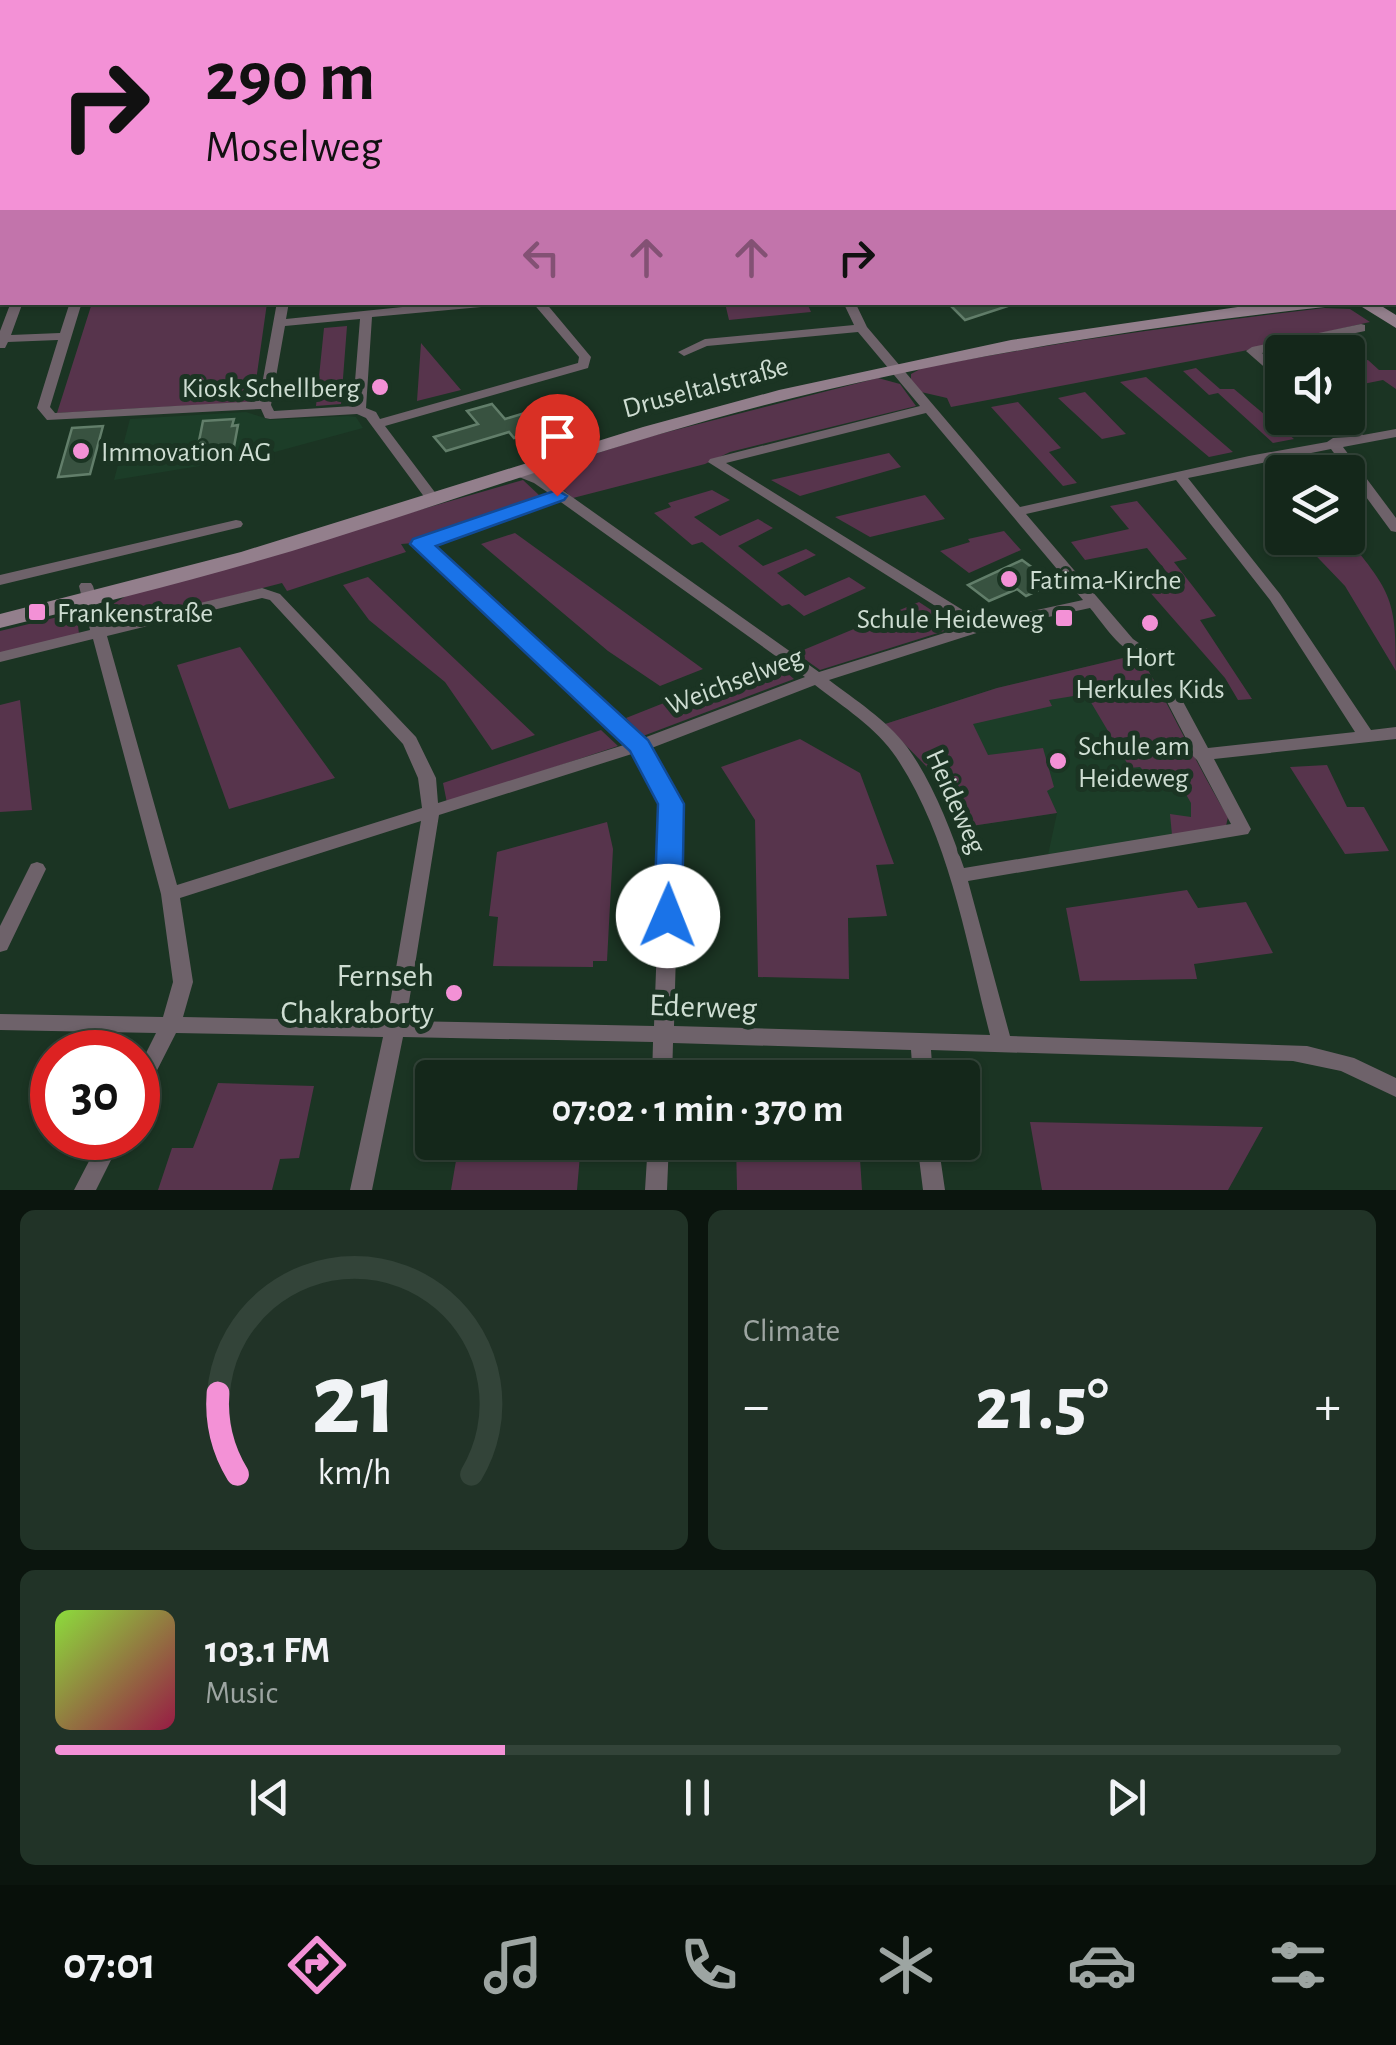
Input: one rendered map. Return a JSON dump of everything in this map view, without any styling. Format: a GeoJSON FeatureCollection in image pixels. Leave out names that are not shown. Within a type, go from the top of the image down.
{"type":"FeatureCollection","features":[{"type":"Feature","properties":{"kind":"main road","name":"Druseltalstraße"},"geometry":{"type":"LineString","coordinates":[[0,621],[276,534],[520,472],[894,364],[1006,336],[1212,305]]}},
{"type":"Feature","properties":{"kind":"main road","name":"Druseltalstraße"},"geometry":{"type":"LineString","coordinates":[[429,493],[708,402],[894,364],[1093,332],[1302,305]]}},
{"type":"Feature","properties":{"kind":"main road"},"geometry":{"type":"LineString","coordinates":[[1367,305],[1396,324]]}},
{"type":"Feature","properties":{"kind":"main road","name":"Druseltalstraße"},"geometry":{"type":"LineString","coordinates":[[0,606],[88,593]]}},
{"type":"Feature","properties":{"kind":"street"},"geometry":{"type":"LineString","coordinates":[[16,305],[2,343],[65,336]]}},
{"type":"Feature","properties":{"kind":"street"},"geometry":{"type":"LineString","coordinates":[[75,305],[43,408],[52,417],[265,405]]}},
{"type":"Feature","properties":{"kind":"street"},"geometry":{"type":"LineString","coordinates":[[283,305],[265,405],[270,415],[359,410],[380,424],[429,493]]}},
{"type":"Feature","properties":{"kind":"street"},"geometry":{"type":"LineString","coordinates":[[280,323],[366,318],[468,305]]}},
{"type":"Feature","properties":{"kind":"street"},"geometry":{"type":"LineString","coordinates":[[380,424],[584,365],[585,357],[541,305]]}},
{"type":"Feature","properties":{"kind":"street"},"geometry":{"type":"LineString","coordinates":[[850,305],[861,328],[1092,603],[1128,644],[1146,654]]}},
{"type":"Feature","properties":{"kind":"street"},"geometry":{"type":"LineString","coordinates":[[359,410],[366,318]]}},
{"type":"Feature","properties":{"kind":"street"},"geometry":{"type":"LineString","coordinates":[[684,352],[705,342],[861,328]]}},
{"type":"Feature","properties":{"kind":"street"},"geometry":{"type":"LineString","coordinates":[[1328,335],[1361,328]]}},
{"type":"Feature","properties":{"kind":"street"},"geometry":{"type":"LineString","coordinates":[[1265,348],[1252,351],[1265,362]]}},
{"type":"Feature","properties":{"kind":"street"},"geometry":{"type":"LineString","coordinates":[[929,408],[714,462],[980,628]]}},
{"type":"Feature","properties":{"kind":"street"},"geometry":{"type":"LineString","coordinates":[[1015,512],[1333,442],[1396,433]]}},
{"type":"Feature","properties":{"kind":"street"},"geometry":{"type":"LineString","coordinates":[[1354,435],[1358,438]]}},
{"type":"Feature","properties":{"kind":"street"},"geometry":{"type":"LineString","coordinates":[[1333,442],[1396,528]]}},
{"type":"Feature","properties":{"kind":"street","name":"Heideweg"},"geometry":{"type":"LineString","coordinates":[[520,472],[539,480],[817,678],[884,732],[902,752],[939,822],[958,876],[1002,1045]]}},
{"type":"Feature","properties":{"kind":"street"},"geometry":{"type":"LineString","coordinates":[[1178,475],[1275,597],[1366,736]]}},
{"type":"Feature","properties":{"kind":"street"},"geometry":{"type":"LineString","coordinates":[[557,496],[420,544],[639,746],[671,804],[663,1060]]}},
{"type":"Feature","properties":{"kind":"street"},"geometry":{"type":"LineString","coordinates":[[0,580],[236,524]]}},
{"type":"Feature","properties":{"kind":"street"},"geometry":{"type":"LineString","coordinates":[[88,593],[170,894],[183,982],[171,1024],[160,1045]]}},
{"type":"Feature","properties":{"kind":"street"},"geometry":{"type":"LineString","coordinates":[[0,657],[262,593],[275,596],[410,741],[427,778],[431,813],[395,1029],[361,1190]]}},
{"type":"Feature","properties":{"kind":"street","name":"Weichselweg"},"geometry":{"type":"LineString","coordinates":[[170,894],[639,746],[817,678],[980,628],[1092,603]]}},
{"type":"Feature","properties":{"kind":"street"},"geometry":{"type":"LineString","coordinates":[[958,876],[1242,829],[1174,700]]}},
{"type":"Feature","properties":{"kind":"street"},"geometry":{"type":"LineString","coordinates":[[1200,755],[1396,732]]}},
{"type":"Feature","properties":{"kind":"street"},"geometry":{"type":"LineString","coordinates":[[0,945],[37,869]]}},
{"type":"Feature","properties":{"kind":"street","name":"Ederweg"},"geometry":{"type":"LineString","coordinates":[[0,1022],[664,1034],[1324,1055],[1348,1062],[1396,1088]]}},
{"type":"Feature","properties":{"kind":"street"},"geometry":{"type":"LineString","coordinates":[[921,1043],[922,1060]]}},
{"type":"Feature","properties":{"kind":"street"},"geometry":{"type":"LineString","coordinates":[[86,1190],[101,1160]]}},
{"type":"Feature","properties":{"kind":"street"},"geometry":{"type":"LineString","coordinates":[[656,1190],[658,1160]]}},
{"type":"Feature","properties":{"kind":"street"},"geometry":{"type":"LineString","coordinates":[[930,1160],[934,1190]]}},
{"type":"Feature","properties":{"kind":"shaded area"},"geometry":{"type":"Polygon","coordinates":[[[91,305],[267,305],[253,402],[57,413],[91,305]]]}},
{"type":"Feature","properties":{"kind":"shaded area"},"geometry":{"type":"Polygon","coordinates":[[[725,305],[808,305],[811,312],[729,320],[725,305]]]}},
{"type":"Feature","properties":{"kind":"shaded area"},"geometry":{"type":"Polygon","coordinates":[[[1324,308],[1350,309],[1370,322],[1313,335],[1265,335],[1265,346],[951,407],[947,398],[921,392],[911,382],[911,374],[922,368],[1123,334],[1324,308]]]}},
{"type":"Feature","properties":{"kind":"shaded area"},"geometry":{"type":"Polygon","coordinates":[[[347,326],[341,404],[316,406],[324,328],[347,326]]]}},
{"type":"Feature","properties":{"kind":"shaded area"},"geometry":{"type":"Polygon","coordinates":[[[421,343],[461,390],[417,401],[421,343]]]}},
{"type":"Feature","properties":{"kind":"shaded area"},"geometry":{"type":"Polygon","coordinates":[[[1365,360],[1379,370],[1396,370],[1396,389],[1383,380],[1365,384],[1365,360]]]}},
{"type":"Feature","properties":{"kind":"shaded area"},"geometry":{"type":"Polygon","coordinates":[[[1196,368],[1220,389],[1234,389],[1265,415],[1265,435],[1289,435],[1294,439],[1273,443],[1218,393],[1209,395],[1183,371],[1196,368]]]}},
{"type":"Feature","properties":{"kind":"shaded area"},"geometry":{"type":"Polygon","coordinates":[[[1146,377],[1233,452],[1209,457],[1120,382],[1146,377]]]}},
{"type":"Feature","properties":{"kind":"shaded area"},"geometry":{"type":"Polygon","coordinates":[[[878,378],[900,384],[916,406],[730,452],[705,464],[573,498],[541,471],[648,437],[878,378]]]}},
{"type":"Feature","properties":{"kind":"shaded area"},"geometry":{"type":"Polygon","coordinates":[[[1085,392],[1126,434],[1102,439],[1058,398],[1085,392]]]}},
{"type":"Feature","properties":{"kind":"shaded area"},"geometry":{"type":"Polygon","coordinates":[[[1018,402],[1061,448],[1049,452],[1077,483],[1063,486],[991,407],[1018,402]]]}},
{"type":"Feature","properties":{"kind":"shaded area"},"geometry":{"type":"Polygon","coordinates":[[[246,412],[271,420],[356,417],[363,428],[260,456],[114,480],[130,419],[246,412]]]}},
{"type":"Feature","properties":{"kind":"shaded area"},"geometry":{"type":"Polygon","coordinates":[[[889,453],[901,467],[800,496],[771,480],[889,453]]]}},
{"type":"Feature","properties":{"kind":"shaded area"},"geometry":{"type":"Polygon","coordinates":[[[523,480],[540,496],[414,543],[401,544],[406,552],[287,591],[282,583],[114,626],[104,622],[102,611],[129,594],[523,480]]]}},
{"type":"Feature","properties":{"kind":"shaded area"},"geometry":{"type":"Polygon","coordinates":[[[712,490],[730,500],[694,517],[720,536],[758,519],[773,528],[738,546],[763,566],[806,549],[816,555],[777,573],[805,596],[849,577],[866,588],[804,616],[789,604],[782,606],[702,542],[692,545],[654,513],[671,507],[668,503],[712,490]]]}},
{"type":"Feature","properties":{"kind":"shaded area"},"geometry":{"type":"Polygon","coordinates":[[[925,495],[945,519],[870,537],[835,517],[925,495]]]}},
{"type":"Feature","properties":{"kind":"shaded area"},"geometry":{"type":"Polygon","coordinates":[[[1137,501],[1187,559],[1174,562],[1216,616],[1200,620],[1252,699],[1238,700],[1225,678],[1141,582],[1170,576],[1147,548],[1085,560],[1071,542],[1129,529],[1110,506],[1137,501]]]}},
{"type":"Feature","properties":{"kind":"shaded area"},"geometry":{"type":"Polygon","coordinates":[[[1004,531],[1021,550],[969,573],[940,551],[970,542],[968,539],[1004,531]]]}},
{"type":"Feature","properties":{"kind":"shaded area"},"geometry":{"type":"Polygon","coordinates":[[[515,533],[703,669],[660,686],[608,651],[481,544],[515,533]]]}},
{"type":"Feature","properties":{"kind":"shaded area"},"geometry":{"type":"Polygon","coordinates":[[[1315,555],[1360,555],[1374,572],[1392,612],[1396,671],[1345,586],[1315,555]]]}},
{"type":"Feature","properties":{"kind":"shaded area"},"geometry":{"type":"Polygon","coordinates":[[[368,577],[535,735],[492,750],[445,682],[369,620],[343,585],[368,577]]]}},
{"type":"Feature","properties":{"kind":"shaded area"},"geometry":{"type":"Polygon","coordinates":[[[919,602],[957,627],[820,670],[796,653],[919,602]]]}},
{"type":"Feature","properties":{"kind":"shaded area"},"geometry":{"type":"Polygon","coordinates":[[[66,615],[77,617],[79,634],[0,654],[0,631],[66,615]]]}},
{"type":"Feature","properties":{"kind":"shaded area"},"geometry":{"type":"Polygon","coordinates":[[[240,647],[335,778],[229,809],[177,665],[240,647]]]}},
{"type":"Feature","properties":{"kind":"shaded area","name":"Schule am Heideweg"},"geometry":{"type":"Polygon","coordinates":[[[1123,658],[1142,660],[1226,826],[1048,855],[1057,813],[958,828],[926,766],[885,724],[997,688],[1123,658]]]}},
{"type":"Feature","properties":{"kind":"shaded area","name":"Schule am Heideweg"},"geometry":{"type":"Polygon","coordinates":[[[1123,658],[1142,660],[1228,817],[1226,826],[1172,835],[1170,814],[1191,817],[1191,803],[1180,784],[1159,787],[1140,767],[1130,768],[1086,694],[1049,700],[1052,706],[973,724],[988,755],[1043,748],[1054,787],[1047,791],[1057,813],[958,828],[926,766],[885,724],[997,688],[1123,658]]]}},
{"type":"Feature","properties":{"kind":"shaded area"},"geometry":{"type":"Polygon","coordinates":[[[772,660],[794,679],[643,736],[626,718],[772,660]]]}},
{"type":"Feature","properties":{"kind":"shaded area"},"geometry":{"type":"Polygon","coordinates":[[[20,700],[32,810],[0,812],[0,705],[20,700]]]}},
{"type":"Feature","properties":{"kind":"shaded area"},"geometry":{"type":"Polygon","coordinates":[[[601,730],[618,746],[447,803],[443,783],[601,730]]]}},
{"type":"Feature","properties":{"kind":"shaded area"},"geometry":{"type":"Polygon","coordinates":[[[800,739],[860,773],[894,864],[876,865],[887,916],[848,918],[849,979],[758,977],[755,820],[721,767],[800,739]]]}},
{"type":"Feature","properties":{"kind":"shaded area"},"geometry":{"type":"Polygon","coordinates":[[[1327,765],[1347,807],[1364,807],[1389,851],[1345,854],[1290,767],[1327,765]]]}},
{"type":"Feature","properties":{"kind":"shaded area"},"geometry":{"type":"Polygon","coordinates":[[[607,822],[613,849],[607,961],[593,961],[593,967],[493,966],[498,917],[489,916],[497,852],[607,822]]]}},
{"type":"Feature","properties":{"kind":"shaded area"},"geometry":{"type":"Polygon","coordinates":[[[1187,890],[1198,908],[1246,902],[1273,953],[1194,964],[1197,979],[1080,981],[1066,908],[1187,890]]]}},
{"type":"Feature","properties":{"kind":"shaded area"},"geometry":{"type":"Polygon","coordinates":[[[218,1083],[314,1086],[299,1158],[280,1159],[272,1190],[158,1190],[172,1148],[193,1148],[218,1083]]]}},
{"type":"Feature","properties":{"kind":"shaded area"},"geometry":{"type":"Polygon","coordinates":[[[1030,1122],[1263,1127],[1228,1190],[1042,1190],[1030,1122]]]}},
{"type":"Feature","properties":{"kind":"shaded area"},"geometry":{"type":"Polygon","coordinates":[[[456,1160],[580,1160],[577,1190],[451,1190],[456,1160]]]}},
{"type":"Feature","properties":{"kind":"shaded area"},"geometry":{"type":"Polygon","coordinates":[[[736,1160],[860,1160],[862,1190],[737,1190],[736,1160]]]}},
{"type":"Feature","properties":{"kind":"building"},"geometry":{"type":"Polygon","coordinates":[[[950,305],[1011,305],[965,320],[950,305]]]}},
{"type":"Feature","properties":{"kind":"building"},"geometry":{"type":"Polygon","coordinates":[[[492,404],[505,419],[552,405],[569,421],[514,438],[509,432],[446,451],[434,437],[478,424],[467,411],[492,404]]]}},
{"type":"Feature","properties":{"kind":"building"},"geometry":{"type":"Polygon","coordinates":[[[234,419],[232,426],[238,425],[233,452],[197,451],[203,421],[234,419]]]}},
{"type":"Feature","properties":{"kind":"building","name":"Immovation AG"},"geometry":{"type":"Polygon","coordinates":[[[103,426],[90,474],[58,477],[72,428],[103,426]]]}},
{"type":"Feature","properties":{"kind":"building","name":"Fatima-Kirche"},"geometry":{"type":"Polygon","coordinates":[[[1022,560],[1044,576],[1032,582],[1041,589],[1026,596],[1017,589],[989,601],[968,585],[1022,560]]]}},
{"type":"Feature","properties":{"kind":"place","name":"Kiosk Schellberg"},"geometry":{"type":"Point","coordinates":[380,387]}},
{"type":"Feature","properties":{"kind":"place","name":"Immovation AG"},"geometry":{"type":"Point","coordinates":[81,451]}},
{"type":"Feature","properties":{"kind":"place","name":"Fatima-Kirche"},"geometry":{"type":"Point","coordinates":[1009,579]}},
{"type":"Feature","properties":{"kind":"place","name":"Frankenstraße"},"geometry":{"type":"Point","coordinates":[37,612]}},
{"type":"Feature","properties":{"kind":"place","name":"Schule Heideweg"},"geometry":{"type":"Point","coordinates":[1064,618]}},
{"type":"Feature","properties":{"kind":"place","name":"Hort Herkules Kids"},"geometry":{"type":"Point","coordinates":[1150,623]}},
{"type":"Feature","properties":{"kind":"place","name":"Schule am Heideweg"},"geometry":{"type":"Point","coordinates":[1058,761]}},
{"type":"Feature","properties":{"kind":"place","name":"Fernseh Chakraborty"},"geometry":{"type":"Point","coordinates":[454,993]}},
{"type":"Feature","properties":{"kind":"route"},"geometry":{"type":"LineString","coordinates":[[557,496],[420,544],[639,746],[671,804],[668,916]]}}]}
